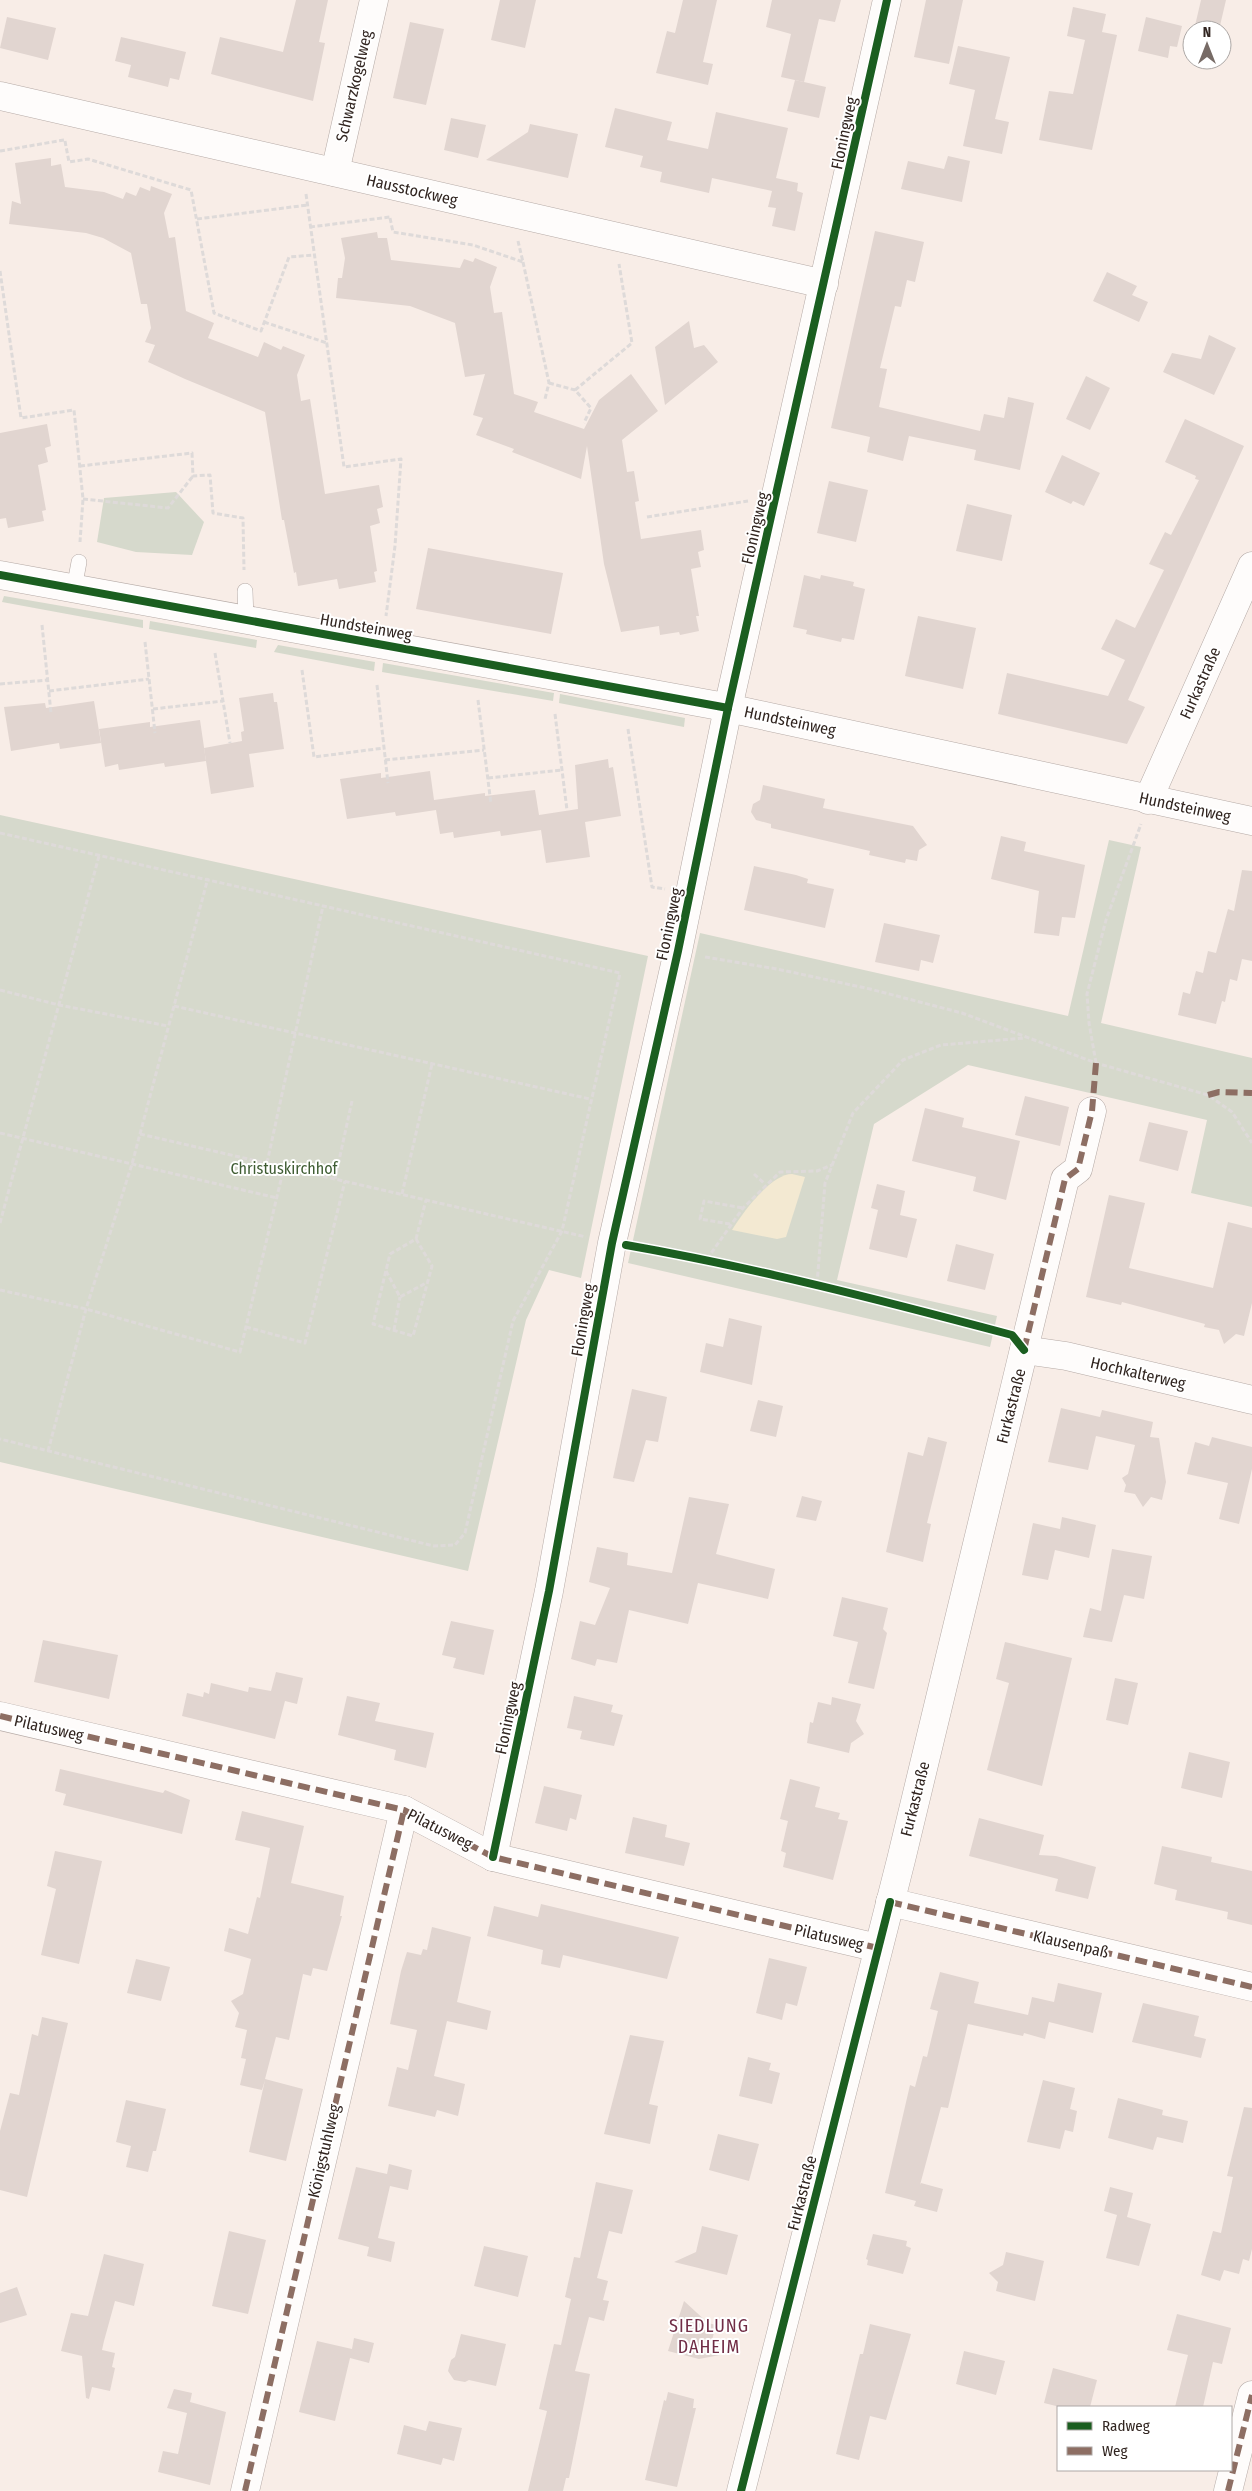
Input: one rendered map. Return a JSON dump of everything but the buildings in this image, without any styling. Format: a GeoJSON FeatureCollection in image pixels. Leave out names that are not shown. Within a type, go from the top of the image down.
{"type":"FeatureCollection","features":[{"type":"Feature","properties":{"kind":"street","name":"Schwarzkogelweg"},"geometry":{"type":"LineString","coordinates":[[334,172],[374,0]]}},
{"type":"Feature","properties":{"kind":"street","name":"Floningweg"},"geometry":{"type":"LineString","coordinates":[[493,1857],[556,1558],[601,1297],[678,951],[728,708],[887,0]]}},
{"type":"Feature","properties":{"kind":"street","name":"Hausstockweg"},"geometry":{"type":"LineString","coordinates":[[0,96],[824,284]]}},
{"type":"Feature","properties":{"kind":"street","name":"Furkastraße"},"geometry":{"type":"LineString","coordinates":[[1148,800],[1252,566]]}},
{"type":"Feature","properties":{"kind":"street","name":"Hundsteinweg"},"geometry":{"type":"LineString","coordinates":[[0,575],[77,576],[246,619],[728,708],[1252,821]]}},
{"type":"Feature","properties":{"kind":"street","name":"Furkastraße"},"geometry":{"type":"LineString","coordinates":[[741,2491],[890,1902],[1065,1179],[1078,1169],[1092,1111]]}},
{"type":"Feature","properties":{"kind":"street","name":"Hochkalterweg"},"geometry":{"type":"LineString","coordinates":[[1024,1350],[1066,1356],[1252,1400]]}},
{"type":"Feature","properties":{"kind":"street","name":"Pilatusweg"},"geometry":{"type":"LineString","coordinates":[[0,1716],[404,1810],[493,1857],[878,1948]]}},
{"type":"Feature","properties":{"kind":"street","name":"Königstuhlweg"},"geometry":{"type":"LineString","coordinates":[[245,2491],[404,1810]]}},
{"type":"Feature","properties":{"kind":"street","name":"Klausenpaß"},"geometry":{"type":"LineString","coordinates":[[890,1902],[1252,1987]]}},
{"type":"Feature","properties":{"kind":"street"},"geometry":{"type":"LineString","coordinates":[[1228,2491],[1252,2395]]}},
{"type":"Feature","properties":{"kind":"lane"},"geometry":{"type":"LineString","coordinates":[[245,591],[246,619]]}},
{"type":"Feature","properties":{"kind":"path"},"geometry":{"type":"LineString","coordinates":[[63,135],[69,162],[88,159],[192,190],[214,313],[261,331],[288,257],[314,254]]}},
{"type":"Feature","properties":{"kind":"path"},"geometry":{"type":"LineString","coordinates":[[0,151],[65,141]]}},
{"type":"Feature","properties":{"kind":"path"},"geometry":{"type":"LineString","coordinates":[[306,191],[344,467],[401,458],[395,546],[386,616]]}},
{"type":"Feature","properties":{"kind":"path"},"geometry":{"type":"LineString","coordinates":[[196,219],[308,205]]}},
{"type":"Feature","properties":{"kind":"path"},"geometry":{"type":"LineString","coordinates":[[389,212],[393,232],[473,245],[523,262]]}},
{"type":"Feature","properties":{"kind":"path"},"geometry":{"type":"LineString","coordinates":[[512,212],[549,383],[544,399]]}},
{"type":"Feature","properties":{"kind":"path"},"geometry":{"type":"LineString","coordinates":[[310,227],[390,218]]}},
{"type":"Feature","properties":{"kind":"path"},"geometry":{"type":"LineString","coordinates":[[575,390],[632,343],[614,236]]}},
{"type":"Feature","properties":{"kind":"path"},"geometry":{"type":"LineString","coordinates":[[0,271],[21,418],[74,410],[83,499],[77,576]]}},
{"type":"Feature","properties":{"kind":"path"},"geometry":{"type":"LineString","coordinates":[[264,322],[326,343]]}},
{"type":"Feature","properties":{"kind":"path"},"geometry":{"type":"LineString","coordinates":[[549,383],[575,390],[590,408],[584,423]]}},
{"type":"Feature","properties":{"kind":"path"},"geometry":{"type":"LineString","coordinates":[[80,466],[192,453],[193,476],[168,508],[83,499]]}},
{"type":"Feature","properties":{"kind":"path"},"geometry":{"type":"LineString","coordinates":[[193,476],[210,475],[213,513],[242,518],[245,591]]}},
{"type":"Feature","properties":{"kind":"path"},"geometry":{"type":"LineString","coordinates":[[647,517],[749,500]]}},
{"type":"Feature","properties":{"kind":"path"},"geometry":{"type":"LineString","coordinates":[[42,625],[51,713]]}},
{"type":"Feature","properties":{"kind":"path"},"geometry":{"type":"LineString","coordinates":[[145,642],[155,733]]}},
{"type":"Feature","properties":{"kind":"path"},"geometry":{"type":"LineString","coordinates":[[215,653],[230,743]]}},
{"type":"Feature","properties":{"kind":"path"},"geometry":{"type":"LineString","coordinates":[[302,670],[314,757],[384,748]]}},
{"type":"Feature","properties":{"kind":"path"},"geometry":{"type":"LineString","coordinates":[[0,684],[48,680]]}},
{"type":"Feature","properties":{"kind":"path"},"geometry":{"type":"LineString","coordinates":[[49,691],[150,680]]}},
{"type":"Feature","properties":{"kind":"path"},"geometry":{"type":"LineString","coordinates":[[377,685],[388,783]]}},
{"type":"Feature","properties":{"kind":"path"},"geometry":{"type":"LineString","coordinates":[[478,700],[491,804]]}},
{"type":"Feature","properties":{"kind":"path"},"geometry":{"type":"LineString","coordinates":[[153,710],[223,701]]}},
{"type":"Feature","properties":{"kind":"path"},"geometry":{"type":"LineString","coordinates":[[555,714],[567,810]]}},
{"type":"Feature","properties":{"kind":"path"},"geometry":{"type":"LineString","coordinates":[[628,730],[652,887]]}},
{"type":"Feature","properties":{"kind":"path"},"geometry":{"type":"LineString","coordinates":[[385,760],[484,750]]}},
{"type":"Feature","properties":{"kind":"path"},"geometry":{"type":"LineString","coordinates":[[488,778],[562,770]]}},
{"type":"Feature","properties":{"kind":"path"},"geometry":{"type":"LineString","coordinates":[[1096,1063],[1089,1023],[1088,994],[1106,920],[1138,835],[1148,800]]}},
{"type":"Feature","properties":{"kind":"path"},"geometry":{"type":"LineString","coordinates":[[0,833],[99,856],[208,878],[620,973],[590,1099],[562,1232],[514,1321],[465,1533],[455,1545],[434,1546],[0,1439]]}},
{"type":"Feature","properties":{"kind":"path"},"geometry":{"type":"LineString","coordinates":[[0,1223],[99,856]]}},
{"type":"Feature","properties":{"kind":"path"},"geometry":{"type":"LineString","coordinates":[[48,1451],[86,1309],[132,1164],[208,878]]}},
{"type":"Feature","properties":{"kind":"path"},"geometry":{"type":"LineString","coordinates":[[267,1163],[323,906]]}},
{"type":"Feature","properties":{"kind":"path"},"geometry":{"type":"LineString","coordinates":[[678,951],[778,969],[870,989],[962,1013],[1096,1063],[1208,1095],[1232,1112],[1252,1143]]}},
{"type":"Feature","properties":{"kind":"path"},"geometry":{"type":"LineString","coordinates":[[0,990],[59,1005],[168,1026]]}},
{"type":"Feature","properties":{"kind":"path"},"geometry":{"type":"LineString","coordinates":[[174,1006],[590,1099]]}},
{"type":"Feature","properties":{"kind":"path"},"geometry":{"type":"LineString","coordinates":[[817,1284],[825,1183],[853,1113],[903,1060],[942,1045],[1026,1038]]}},
{"type":"Feature","properties":{"kind":"path"},"geometry":{"type":"LineString","coordinates":[[402,1194],[432,1064]]}},
{"type":"Feature","properties":{"kind":"path"},"geometry":{"type":"LineString","coordinates":[[335,1179],[352,1101]]}},
{"type":"Feature","properties":{"kind":"path"},"geometry":{"type":"LineString","coordinates":[[0,1133],[277,1198]]}},
{"type":"Feature","properties":{"kind":"path"},"geometry":{"type":"LineString","coordinates":[[140,1134],[589,1237]]}},
{"type":"Feature","properties":{"kind":"path"},"geometry":{"type":"LineString","coordinates":[[707,1259],[743,1208],[765,1184],[780,1172],[817,1170],[832,1165]]}},
{"type":"Feature","properties":{"kind":"path"},"geometry":{"type":"LineString","coordinates":[[0,1290],[86,1309],[240,1352],[284,1167]]}},
{"type":"Feature","properties":{"kind":"path"},"geometry":{"type":"LineString","coordinates":[[754,1174],[765,1184]]}},
{"type":"Feature","properties":{"kind":"path"},"geometry":{"type":"LineString","coordinates":[[246,1327],[305,1343],[345,1181]]}},
{"type":"Feature","properties":{"kind":"path"},"geometry":{"type":"LineString","coordinates":[[416,1239],[390,1254],[372,1324],[413,1336],[432,1266],[416,1239],[426,1200]]}},
{"type":"Feature","properties":{"kind":"path"},"geometry":{"type":"LineString","coordinates":[[730,1224],[700,1219],[704,1201],[743,1208]]}},
{"type":"Feature","properties":{"kind":"path"},"geometry":{"type":"LineString","coordinates":[[386,1270],[400,1297],[394,1330]]}},
{"type":"Feature","properties":{"kind":"path"},"geometry":{"type":"LineString","coordinates":[[400,1297],[427,1283]]}},
{"type":"Feature","properties":{"kind":"green space"},"geometry":{"type":"Polygon","coordinates":[[[176,492],[204,522],[192,555],[136,552],[97,542],[104,498],[176,492]]]}},
{"type":"Feature","properties":{"kind":"green space"},"geometry":{"type":"Polygon","coordinates":[[[4,596],[143,620],[143,628],[2,602],[4,596]]]}},
{"type":"Feature","properties":{"kind":"green space"},"geometry":{"type":"Polygon","coordinates":[[[150,621],[257,640],[256,648],[149,629],[150,621]]]}},
{"type":"Feature","properties":{"kind":"green space"},"geometry":{"type":"Polygon","coordinates":[[[278,645],[375,662],[374,671],[274,652],[278,645]]]}},
{"type":"Feature","properties":{"kind":"green space"},"geometry":{"type":"Polygon","coordinates":[[[383,663],[554,693],[553,701],[382,672],[383,663]]]}},
{"type":"Feature","properties":{"kind":"green space"},"geometry":{"type":"Polygon","coordinates":[[[560,694],[685,718],[684,727],[559,703],[560,694]]]}},
{"type":"Feature","properties":{"kind":"green space","name":"Christuskirchhof"},"geometry":{"type":"Polygon","coordinates":[[[0,815],[648,956],[581,1278],[549,1270],[526,1320],[468,1571],[0,1462],[0,815]]]}},
{"type":"Feature","properties":{"kind":"green space"},"geometry":{"type":"Polygon","coordinates":[[[1109,840],[1141,847],[1101,1023],[1252,1058],[1252,1207],[1191,1193],[1207,1120],[968,1065],[874,1124],[837,1280],[997,1316],[990,1347],[628,1263],[700,933],[1068,1016],[1109,840]]]}},
{"type":"Feature","properties":{"kind":"sand"},"geometry":{"type":"Polygon","coordinates":[[[792,1174],[805,1177],[786,1237],[777,1239],[732,1230],[758,1195],[775,1180],[792,1174]]]}},
{"type":"Feature","properties":{"kind":"marked path"},"geometry":{"type":"LineString","coordinates":[[1024,1350],[1065,1179],[1078,1169],[1092,1111],[1096,1063]]}},
{"type":"Feature","properties":{"kind":"marked path"},"geometry":{"type":"LineString","coordinates":[[1208,1095],[1219,1092],[1252,1093]]}},
{"type":"Feature","properties":{"kind":"marked path"},"geometry":{"type":"LineString","coordinates":[[0,1716],[404,1810],[493,1857],[878,1948]]}},
{"type":"Feature","properties":{"kind":"marked path"},"geometry":{"type":"LineString","coordinates":[[245,2491],[404,1810]]}},
{"type":"Feature","properties":{"kind":"marked path"},"geometry":{"type":"LineString","coordinates":[[890,1902],[1252,1987]]}},
{"type":"Feature","properties":{"kind":"marked path"},"geometry":{"type":"LineString","coordinates":[[1228,2491],[1252,2395]]}},
{"type":"Feature","properties":{"kind":"cycle path"},"geometry":{"type":"LineString","coordinates":[[493,1857],[549,1591],[612,1243],[678,951],[728,708],[887,0]]}},
{"type":"Feature","properties":{"kind":"cycle path"},"geometry":{"type":"LineString","coordinates":[[0,575],[728,708]]}},
{"type":"Feature","properties":{"kind":"cycle path"},"geometry":{"type":"LineString","coordinates":[[626,1245],[724,1264],[964,1322],[1012,1335],[1024,1350]]}},
{"type":"Feature","properties":{"kind":"cycle path"},"geometry":{"type":"LineString","coordinates":[[741,2491],[890,1902]]}},
{"type":"Feature","properties":{"kind":"district","name":"SIEDLUNG DAHEIM"},"geometry":{"type":"Point","coordinates":[709,2336]}}]}
